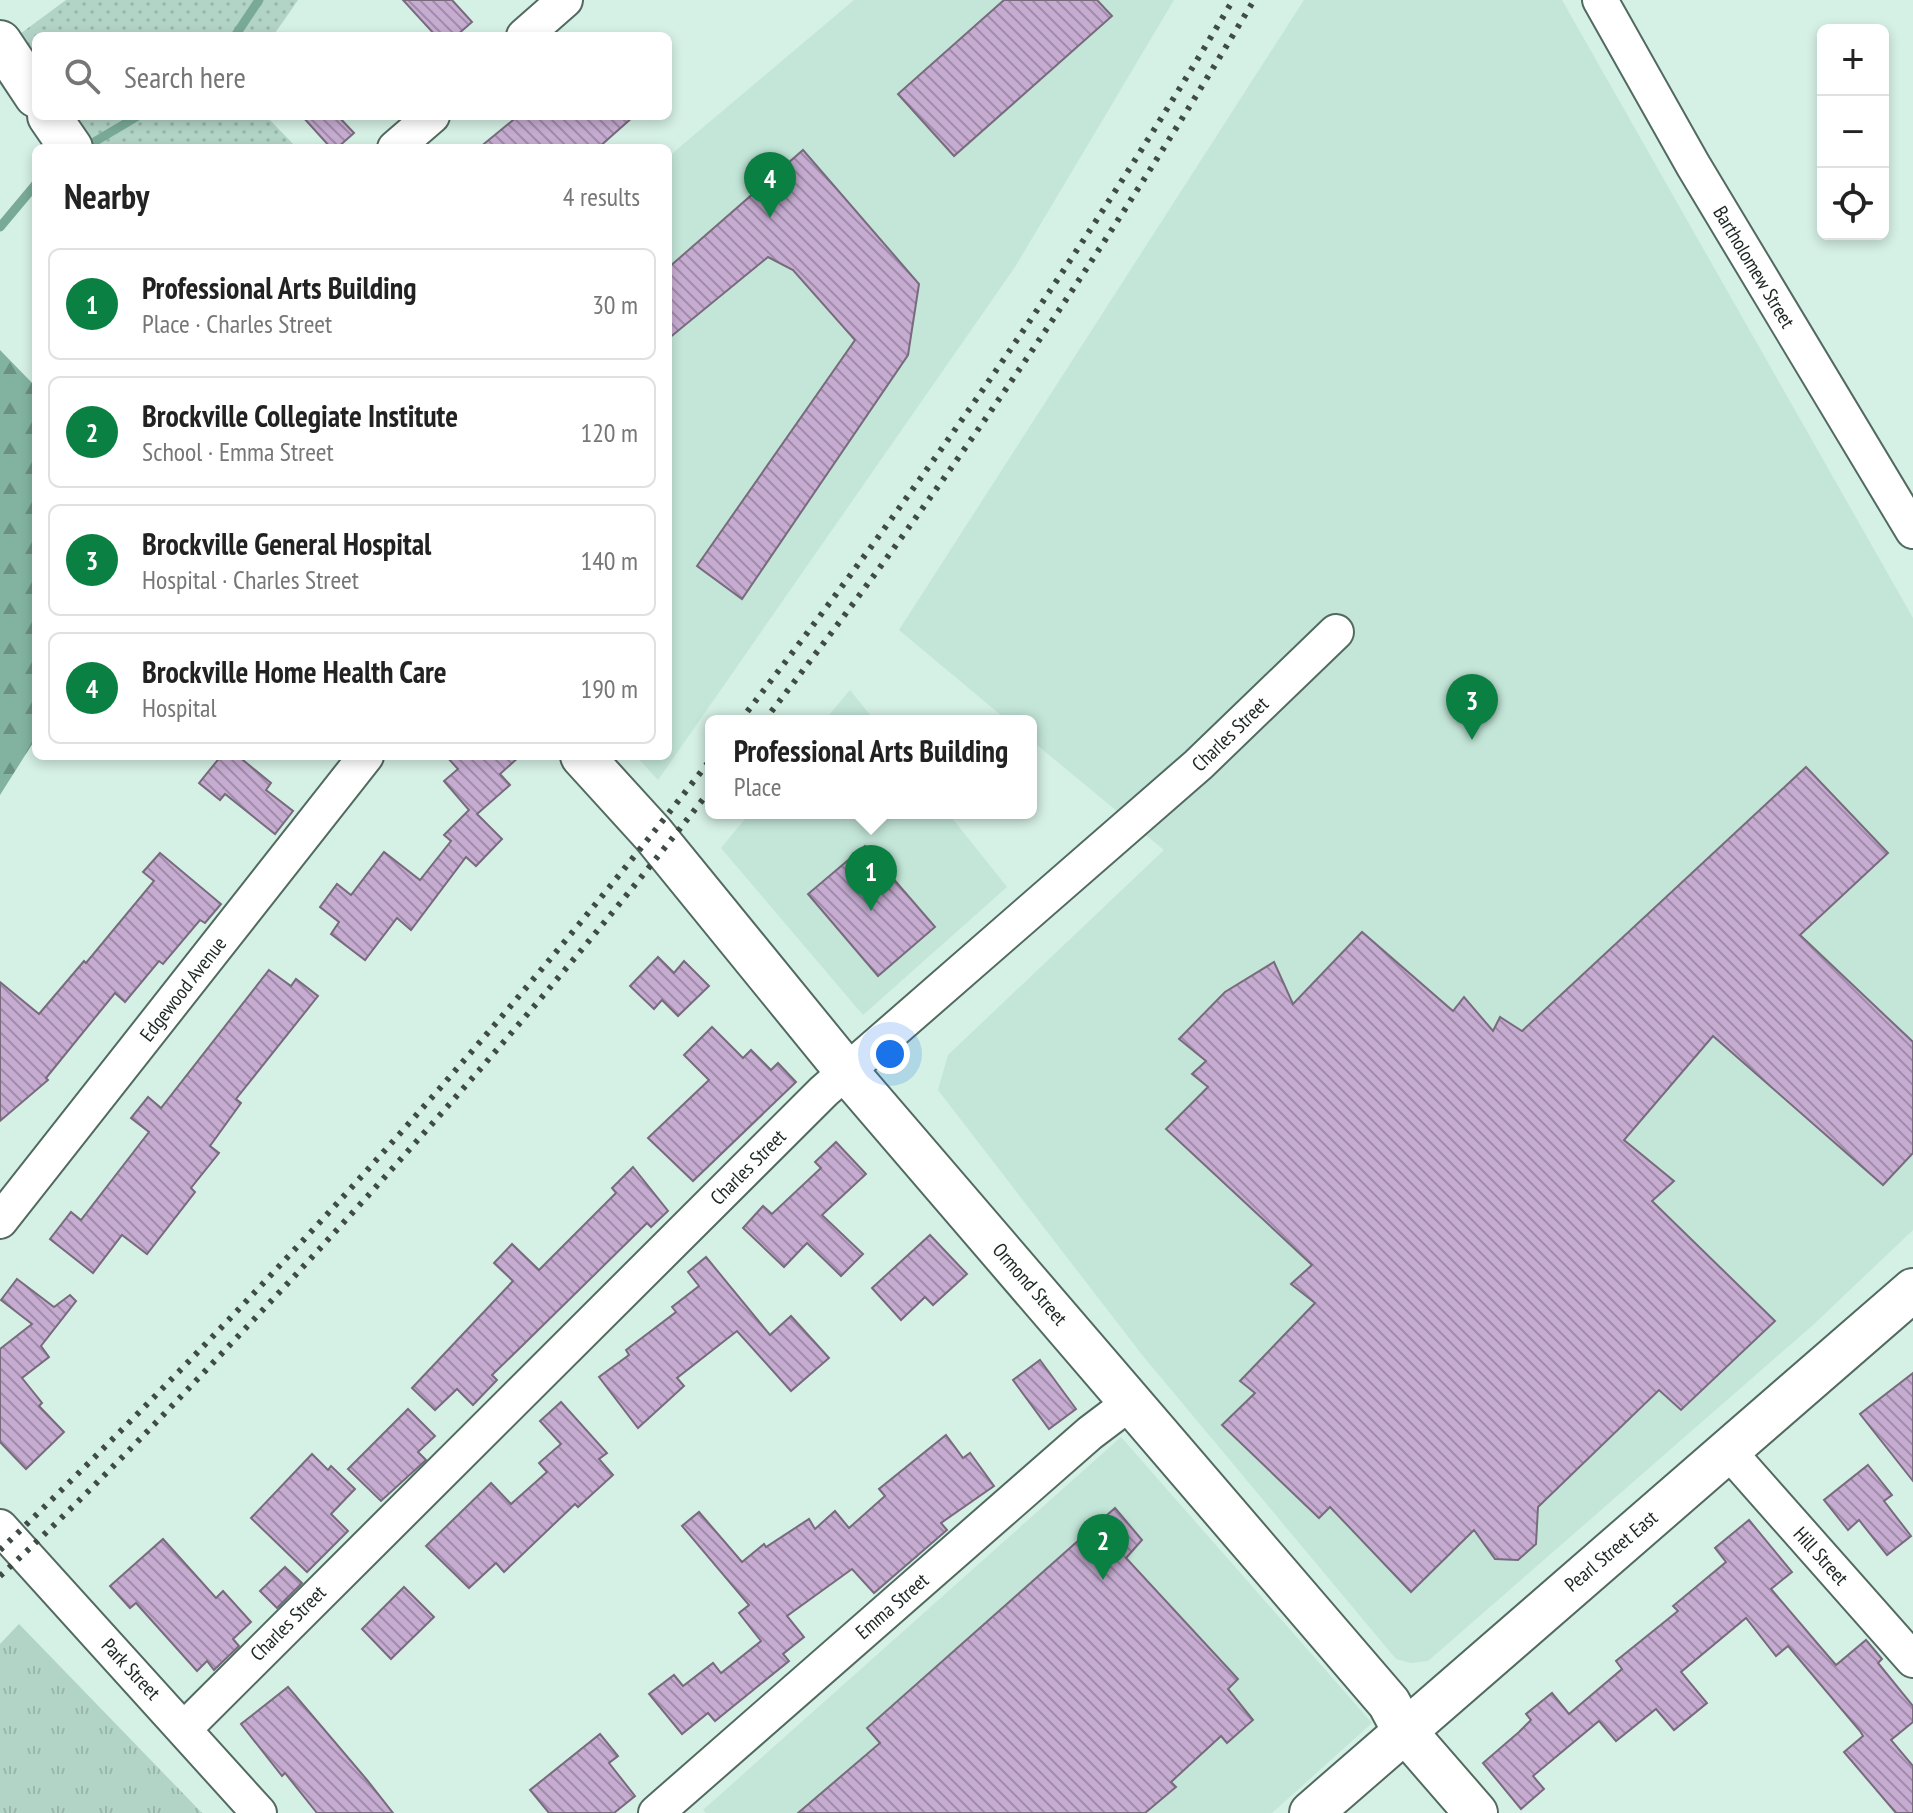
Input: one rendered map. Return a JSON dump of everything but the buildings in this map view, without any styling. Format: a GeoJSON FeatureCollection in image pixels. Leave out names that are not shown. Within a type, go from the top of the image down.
{"type":"FeatureCollection","features":[{"type":"Feature","properties":{"kind":"street"},"geometry":{"type":"LineString","coordinates":[[529,32],[565,0]]}},
{"type":"Feature","properties":{"kind":"street","name":"Bartholomew Street"},"geometry":{"type":"LineString","coordinates":[[1600,0],[1693,165],[1913,531]]}},
{"type":"Feature","properties":{"kind":"street"},"geometry":{"type":"LineString","coordinates":[[0,42],[32,90]]}},
{"type":"Feature","properties":{"kind":"street"},"geometry":{"type":"LineString","coordinates":[[400,144],[427,120]]}},
{"type":"Feature","properties":{"kind":"street","name":"Charles Street"},"geometry":{"type":"LineString","coordinates":[[185,1728],[824,1091],[1198,765],[1336,632]]}},
{"type":"Feature","properties":{"kind":"street","name":"Edgewood Avenue"},"geometry":{"type":"LineString","coordinates":[[0,1221],[363,760]]}},
{"type":"Feature","properties":{"kind":"street","name":"Ormond Street"},"geometry":{"type":"LineString","coordinates":[[586,760],[653,834],[847,1072],[1389,1703],[1403,1729],[1476,1813]]}},
{"type":"Feature","properties":{"kind":"street","name":"Pearl Street East"},"geometry":{"type":"LineString","coordinates":[[1311,1813],[1403,1729],[1729,1452],[1913,1290]]}},
{"type":"Feature","properties":{"kind":"street","name":"Emma Street"},"geometry":{"type":"LineString","coordinates":[[656,1813],[1090,1433],[1131,1402]]}},
{"type":"Feature","properties":{"kind":"street","name":"Hill Street"},"geometry":{"type":"LineString","coordinates":[[1729,1452],[1913,1660]]}},
{"type":"Feature","properties":{"kind":"street","name":"Park Street"},"geometry":{"type":"LineString","coordinates":[[0,1527],[259,1813]]}},
{"type":"Feature","properties":{"kind":"shaded area"},"geometry":{"type":"Polygon","coordinates":[[[854,0],[1174,0],[1015,267],[672,760],[672,154],[854,0]]]}},
{"type":"Feature","properties":{"kind":"shaded area"},"geometry":{"type":"Polygon","coordinates":[[[1304,0],[1562,0],[1913,618],[1913,1230],[1813,1325],[1428,1661],[1411,1663],[1396,1659],[1143,1356],[938,1090],[948,1055],[1164,850],[1037,745],[1037,715],[1001,715],[899,630],[1304,0]]]}},
{"type":"Feature","properties":{"kind":"shaded area"},"geometry":{"type":"Polygon","coordinates":[[[850,690],[870,715],[829,715],[850,690]]]}},
{"type":"Feature","properties":{"kind":"shaded area"},"geometry":{"type":"Polygon","coordinates":[[[640,760],[672,760],[658,780],[640,760]]]}},
{"type":"Feature","properties":{"kind":"shaded area"},"geometry":{"type":"Polygon","coordinates":[[[745,819],[953,819],[1007,887],[863,1015],[721,848],[745,819]]]}},
{"type":"Feature","properties":{"kind":"shaded area"},"geometry":{"type":"Polygon","coordinates":[[[1121,1437],[1372,1723],[1272,1813],[706,1813],[703,1810],[1121,1437]]]}},
{"type":"Feature","properties":{"kind":"green space"},"geometry":{"type":"Polygon","coordinates":[[[66,0],[298,0],[276,32],[32,32],[32,52],[20,34],[66,0]]]}},
{"type":"Feature","properties":{"kind":"green space"},"geometry":{"type":"Polygon","coordinates":[[[77,120],[270,120],[293,144],[93,144],[77,120]]]}},
{"type":"Feature","properties":{"kind":"green space"},"geometry":{"type":"Polygon","coordinates":[[[0,350],[32,383],[32,744],[0,795],[0,350]]]}},
{"type":"Feature","properties":{"kind":"green space"},"geometry":{"type":"Polygon","coordinates":[[[19,1624],[202,1813],[0,1813],[0,1644],[19,1624]]]}},
{"type":"Feature","properties":{"kind":"waterway"},"geometry":{"type":"LineString","coordinates":[[238,32],[259,0]]}},
{"type":"Feature","properties":{"kind":"waterway"},"geometry":{"type":"LineString","coordinates":[[91,144],[131,120]]}},
{"type":"Feature","properties":{"kind":"waterway"},"geometry":{"type":"LineString","coordinates":[[0,227],[32,189]]}},
{"type":"Feature","properties":{"kind":"railway"},"geometry":{"type":"LineString","coordinates":[[745,715],[871,546],[998,368],[1119,186],[1233,0]]}},
{"type":"Feature","properties":{"kind":"railway"},"geometry":{"type":"LineString","coordinates":[[769,715],[895,547],[1020,368],[1140,186],[1254,0]]}},
{"type":"Feature","properties":{"kind":"railway"},"geometry":{"type":"LineString","coordinates":[[0,1550],[188,1362],[370,1167],[544,966],[705,767]]}},
{"type":"Feature","properties":{"kind":"railway"},"geometry":{"type":"LineString","coordinates":[[0,1576],[147,1432],[344,1222],[558,978],[705,797]]}},
{"type":"Feature","properties":{"kind":"place","name":"Brockville Home Health Care"},"geometry":{"type":"Point","coordinates":[770,218]}},
{"type":"Feature","properties":{"kind":"place","name":"Brockville General Hospital"},"geometry":{"type":"Point","coordinates":[1472,740]}},
{"type":"Feature","properties":{"kind":"place","name":"Professional Arts Building"},"geometry":{"type":"Point","coordinates":[871,911]}},
{"type":"Feature","properties":{"kind":"place","name":"Brockville Collegiate Institute"},"geometry":{"type":"Point","coordinates":[1103,1580]}}]}
